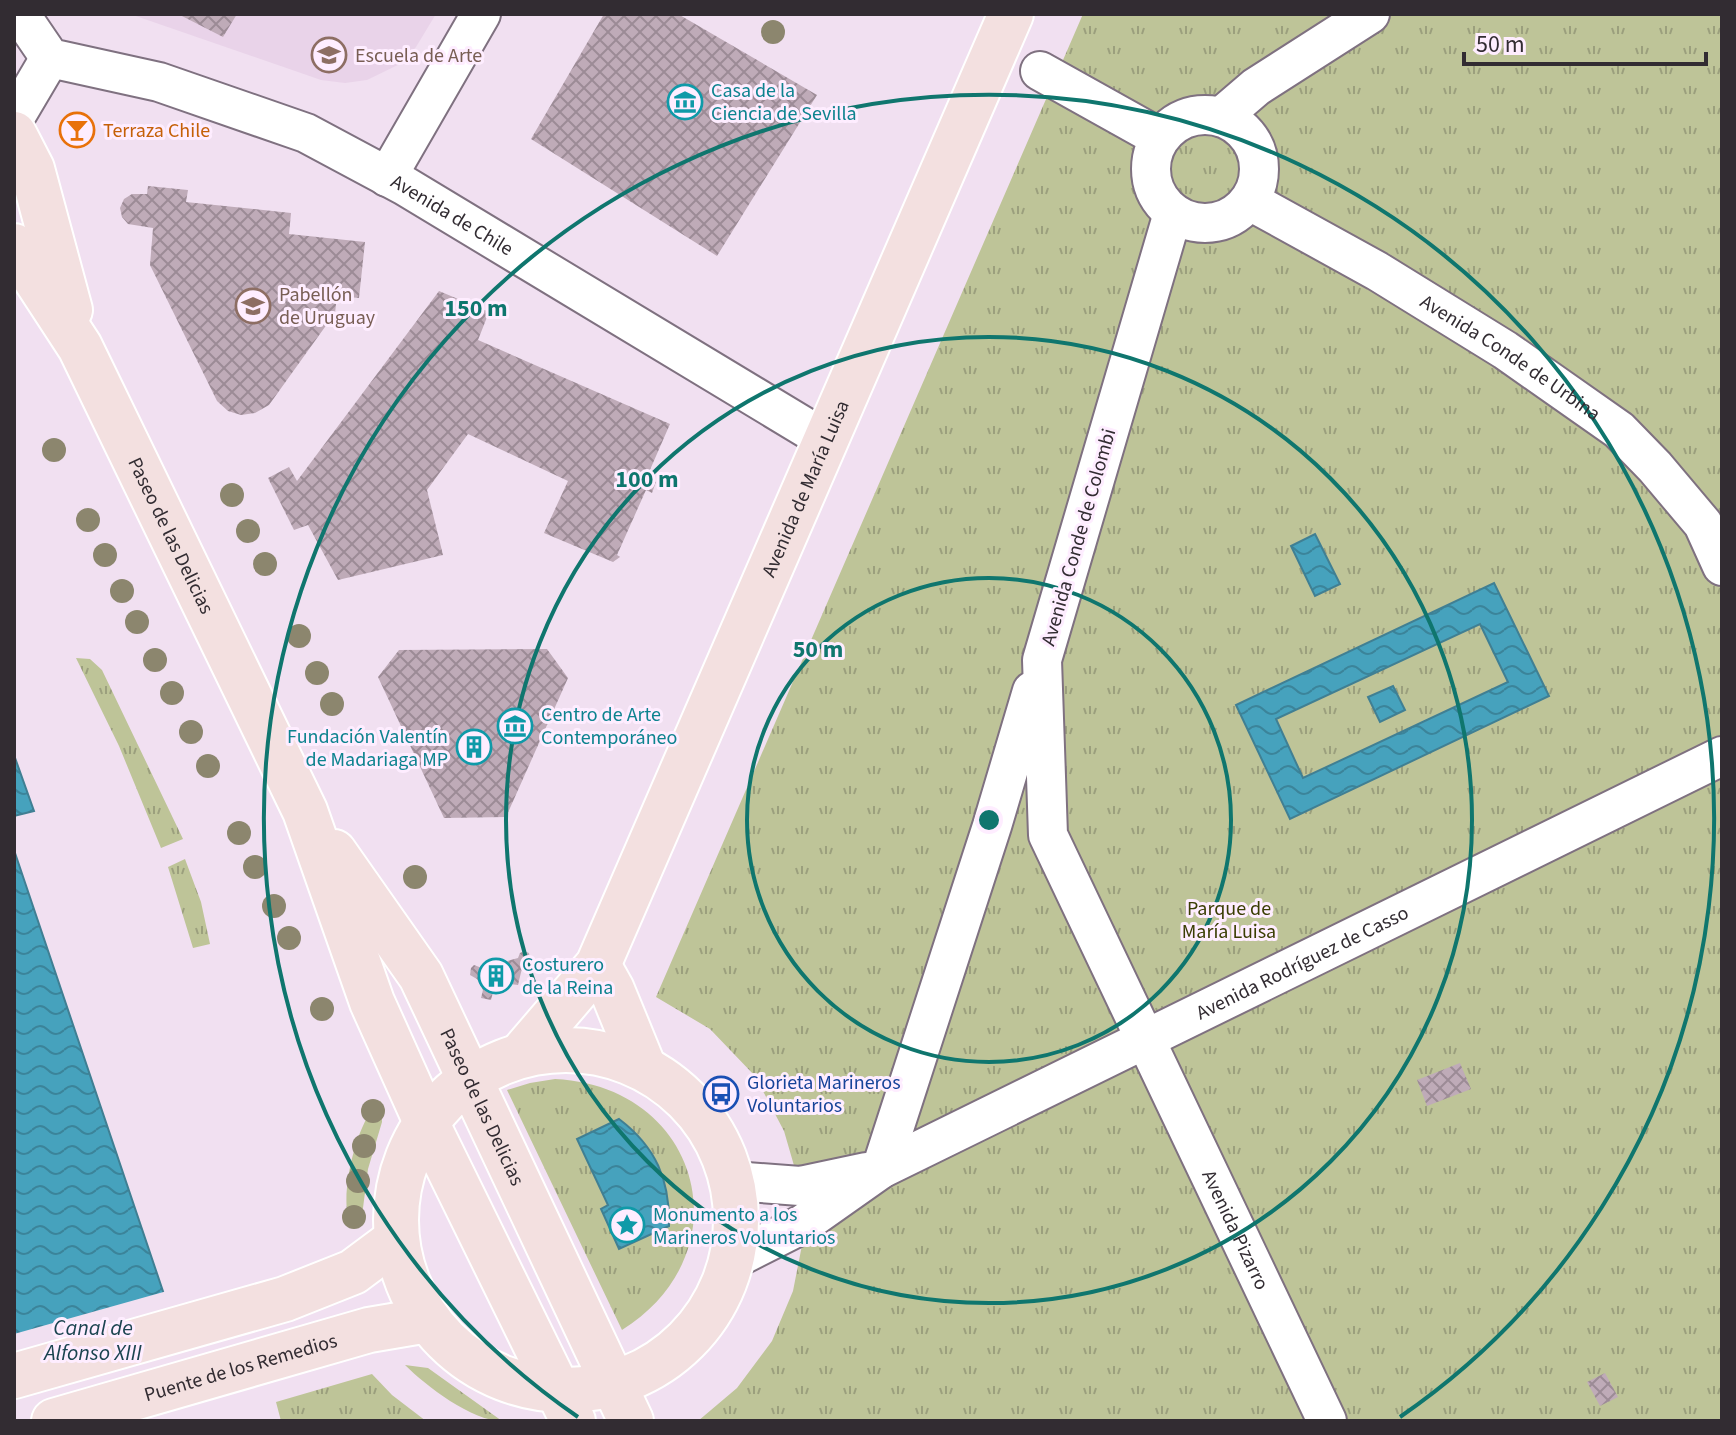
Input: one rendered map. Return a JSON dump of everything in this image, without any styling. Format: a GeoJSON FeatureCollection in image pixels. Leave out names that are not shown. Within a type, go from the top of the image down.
{"type":"FeatureCollection","features":[{"type":"Feature","properties":{"kind":"main road","name":"Avenida de María Luisa"},"geometry":{"type":"LineString","coordinates":[[521,1055],[598,965],[1011,14]]}},
{"type":"Feature","properties":{"kind":"main road","name":"Paseo de las Delicias"},"geometry":{"type":"LineString","coordinates":[[14,134],[32,169],[80,347]]}},
{"type":"Feature","properties":{"kind":"main road","name":"Paseo de las Delicias"},"geometry":{"type":"LineString","coordinates":[[14,246],[80,347],[305,811],[372,1002],[426,1122],[566,1405]]}},
{"type":"Feature","properties":{"kind":"main road","name":"Paseo de las Delicias"},"geometry":{"type":"LineString","coordinates":[[305,811],[421,976],[621,1402]]}},
{"type":"Feature","properties":{"kind":"main road"},"geometry":{"type":"LineString","coordinates":[[598,965],[612,990],[644,1068]]}},
{"type":"Feature","properties":{"kind":"main road"},"geometry":{"type":"LineString","coordinates":[[584,1050],[644,1068],[700,1113],[720,1145],[733,1181],[737,1220],[732,1260],[716,1301],[689,1338],[653,1366],[621,1402],[566,1405],[486,1370],[454,1348],[428,1320],[407,1282],[396,1240],[396,1199],[406,1159],[426,1122],[439,1106],[470,1078],[495,1064],[521,1055],[584,1050]]}},
{"type":"Feature","properties":{"kind":"main road"},"geometry":{"type":"LineString","coordinates":[[14,1376],[285,1299],[353,1272],[396,1240]]}},
{"type":"Feature","properties":{"kind":"main road","name":"Puente de los Remedios"},"geometry":{"type":"LineString","coordinates":[[54,1421],[357,1334],[428,1320]]}},
{"type":"Feature","properties":{"kind":"street"},"geometry":{"type":"LineString","coordinates":[[14,119],[50,58],[20,14]]}},
{"type":"Feature","properties":{"kind":"street"},"geometry":{"type":"LineString","coordinates":[[387,177],[481,14]]}},
{"type":"Feature","properties":{"kind":"street"},"geometry":{"type":"LineString","coordinates":[[1221,117],[1256,87],[1370,14]]}},
{"type":"Feature","properties":{"kind":"street","name":"Avenida de Chile"},"geometry":{"type":"LineString","coordinates":[[50,58],[159,82],[306,133],[387,177],[826,440]]}},
{"type":"Feature","properties":{"kind":"street"},"geometry":{"type":"LineString","coordinates":[[1040,71],[1160,138]]}},
{"type":"Feature","properties":{"kind":"street"},"geometry":{"type":"LineString","coordinates":[[1204,114],[1221,117],[1239,126],[1253,142],[1259,161],[1259,182],[1250,201],[1238,213],[1214,223],[1188,221],[1173,213],[1161,201],[1153,186],[1150,170],[1153,153],[1160,138],[1172,126],[1187,118],[1204,114]]}},
{"type":"Feature","properties":{"kind":"street","name":"Avenida Conde de Urbina"},"geometry":{"type":"LineString","coordinates":[[1250,201],[1377,271],[1505,350],[1619,430],[1703,524],[1722,566]]}},
{"type":"Feature","properties":{"kind":"street","name":"Avenida Conde de Colombi"},"geometry":{"type":"LineString","coordinates":[[1145,1039],[1048,835],[1042,660],[1173,213]]}},
{"type":"Feature","properties":{"kind":"street"},"geometry":{"type":"LineString","coordinates":[[732,1260],[803,1224],[881,1169],[1042,660]]}},
{"type":"Feature","properties":{"kind":"street","name":"Avenida Rodríguez de Casso"},"geometry":{"type":"LineString","coordinates":[[881,1169],[1722,756]]}},
{"type":"Feature","properties":{"kind":"street","name":"Avenida Pizarro"},"geometry":{"type":"LineString","coordinates":[[1145,1039],[1327,1421]]}},
{"type":"Feature","properties":{"kind":"street"},"geometry":{"type":"LineString","coordinates":[[733,1181],[800,1186],[881,1169]]}},
{"type":"Feature","properties":{"kind":"shaded area","name":"Escuela de Arte"},"geometry":{"type":"Polygon","coordinates":[[[130,14],[436,14],[402,63],[367,80],[345,83],[321,80],[130,14]]]}},
{"type":"Feature","properties":{"kind":"green space","name":"Parque de María Luisa"},"geometry":{"type":"Polygon","coordinates":[[[1083,14],[1722,14],[1722,1421],[698,1421],[737,1388],[772,1341],[793,1291],[803,1240],[795,1169],[784,1131],[755,1076],[710,1029],[656,997],[1083,14]]]}},
{"type":"Feature","properties":{"kind":"green space"},"geometry":{"type":"Polygon","coordinates":[[[76,658],[90,659],[102,670],[183,839],[161,848],[119,746],[76,658]]]}},
{"type":"Feature","properties":{"kind":"green space"},"geometry":{"type":"Polygon","coordinates":[[[185,859],[201,902],[210,944],[193,948],[168,867],[185,859]]]}},
{"type":"Feature","properties":{"kind":"green space"},"geometry":{"type":"Polygon","coordinates":[[[555,1079],[605,1089],[644,1110],[673,1141],[690,1178],[694,1218],[684,1259],[661,1297],[622,1330],[507,1090],[555,1079]]]}},
{"type":"Feature","properties":{"kind":"green space"},"geometry":{"type":"Polygon","coordinates":[[[381,1101],[382,1122],[368,1169],[363,1208],[352,1226],[346,1200],[352,1161],[364,1123],[381,1101]]]}},
{"type":"Feature","properties":{"kind":"green space"},"geometry":{"type":"Polygon","coordinates":[[[405,1365],[428,1368],[502,1421],[464,1409],[437,1392],[405,1365]]]}},
{"type":"Feature","properties":{"kind":"green space"},"geometry":{"type":"Polygon","coordinates":[[[372,1374],[392,1395],[426,1421],[281,1421],[276,1402],[372,1374]]]}},
{"type":"Feature","properties":{"kind":"water"},"geometry":{"type":"Polygon","coordinates":[[[1315,534],[1340,584],[1315,596],[1291,546],[1315,534]]]}},
{"type":"Feature","properties":{"kind":"water"},"geometry":{"type":"Polygon","coordinates":[[[1494,583],[1549,696],[1290,819],[1236,705],[1494,583]],[[1480,624],[1276,719],[1303,778],[1508,682],[1480,624]]]}},
{"type":"Feature","properties":{"kind":"water"},"geometry":{"type":"Polygon","coordinates":[[[1393,686],[1405,710],[1380,722],[1368,697],[1393,686]]]}},
{"type":"Feature","properties":{"kind":"water"},"geometry":{"type":"Polygon","coordinates":[[[14,755],[34,811],[14,816],[14,755]]]}},
{"type":"Feature","properties":{"kind":"water","name":"Canal de Alfonso XIII"},"geometry":{"type":"Polygon","coordinates":[[[14,850],[171,1315],[14,1421],[14,850]]]}},
{"type":"Feature","properties":{"kind":"water"},"geometry":{"type":"Polygon","coordinates":[[[619,1119],[643,1141],[658,1166],[667,1194],[669,1226],[619,1249],[601,1209],[608,1205],[577,1139],[619,1119]]]}},
{"type":"Feature","properties":{"kind":"pier"},"geometry":{"type":"Polygon","coordinates":[[[167,1291],[175,1315],[183,1421],[14,1421],[14,1334],[167,1291]]]}},
{"type":"Feature","properties":{"kind":"building"},"geometry":{"type":"Polygon","coordinates":[[[178,14],[237,14],[223,37],[178,14]]]}},
{"type":"Feature","properties":{"kind":"building"},"geometry":{"type":"Polygon","coordinates":[[[604,14],[678,14],[817,95],[717,256],[531,139],[604,14]]]}},
{"type":"Feature","properties":{"kind":"building","name":"Pabellón de Uruguay"},"geometry":{"type":"Polygon","coordinates":[[[148,186],[188,190],[186,202],[291,213],[289,234],[365,242],[359,298],[337,296],[335,313],[269,405],[255,413],[241,415],[228,411],[217,401],[150,265],[153,228],[128,224],[122,217],[120,208],[124,199],[132,194],[147,194],[148,186]]]}},
{"type":"Feature","properties":{"kind":"building"},"geometry":{"type":"Polygon","coordinates":[[[439,291],[489,312],[478,340],[670,424],[646,479],[656,482],[652,493],[646,490],[617,555],[620,557],[613,562],[544,533],[568,481],[468,434],[427,490],[443,555],[338,580],[308,525],[294,530],[268,478],[289,467],[297,481],[439,291]]]}},
{"type":"Feature","properties":{"kind":"building","name":"Fundación Valentín de Madariaga MP"},"geometry":{"type":"Polygon","coordinates":[[[547,649],[568,678],[506,817],[444,818],[378,677],[399,650],[547,649]]]}},
{"type":"Feature","properties":{"kind":"building","name":"Costurero de la Reina"},"geometry":{"type":"Polygon","coordinates":[[[524,951],[529,953],[530,961],[523,964],[518,985],[510,984],[493,992],[491,1000],[481,998],[483,990],[477,979],[470,975],[471,968],[518,958],[524,951]]]}},
{"type":"Feature","properties":{"kind":"building"},"geometry":{"type":"Polygon","coordinates":[[[1460,1063],[1471,1089],[1427,1106],[1417,1080],[1460,1063]]]}},
{"type":"Feature","properties":{"kind":"building"},"geometry":{"type":"Polygon","coordinates":[[[1605,1373],[1618,1397],[1600,1406],[1587,1382],[1605,1373]]]}},
{"type":"Feature","properties":{"kind":"place","name":"Escuela de Arte"},"geometry":{"type":"Point","coordinates":[329,55]}},
{"type":"Feature","properties":{"kind":"place","name":"Casa de la Ciencia de Sevilla"},"geometry":{"type":"Point","coordinates":[685,102]}},
{"type":"Feature","properties":{"kind":"place","name":"Terraza Chile"},"geometry":{"type":"Point","coordinates":[77,130]}},
{"type":"Feature","properties":{"kind":"place","name":"Pabellón de Uruguay"},"geometry":{"type":"Point","coordinates":[253,306]}},
{"type":"Feature","properties":{"kind":"place","name":"Centro de Arte Contemporáneo"},"geometry":{"type":"Point","coordinates":[515,726]}},
{"type":"Feature","properties":{"kind":"place","name":"Fundación Valentín de Madariaga MP"},"geometry":{"type":"Point","coordinates":[474,747]}},
{"type":"Feature","properties":{"kind":"place","name":"Costurero de la Reina"},"geometry":{"type":"Point","coordinates":[496,976]}},
{"type":"Feature","properties":{"kind":"place","name":"Glorieta Marineros Voluntarios"},"geometry":{"type":"Point","coordinates":[721,1094]}},
{"type":"Feature","properties":{"kind":"place","name":"Monumento a los Marineros Voluntarios"},"geometry":{"type":"Point","coordinates":[627,1225]}}]}
